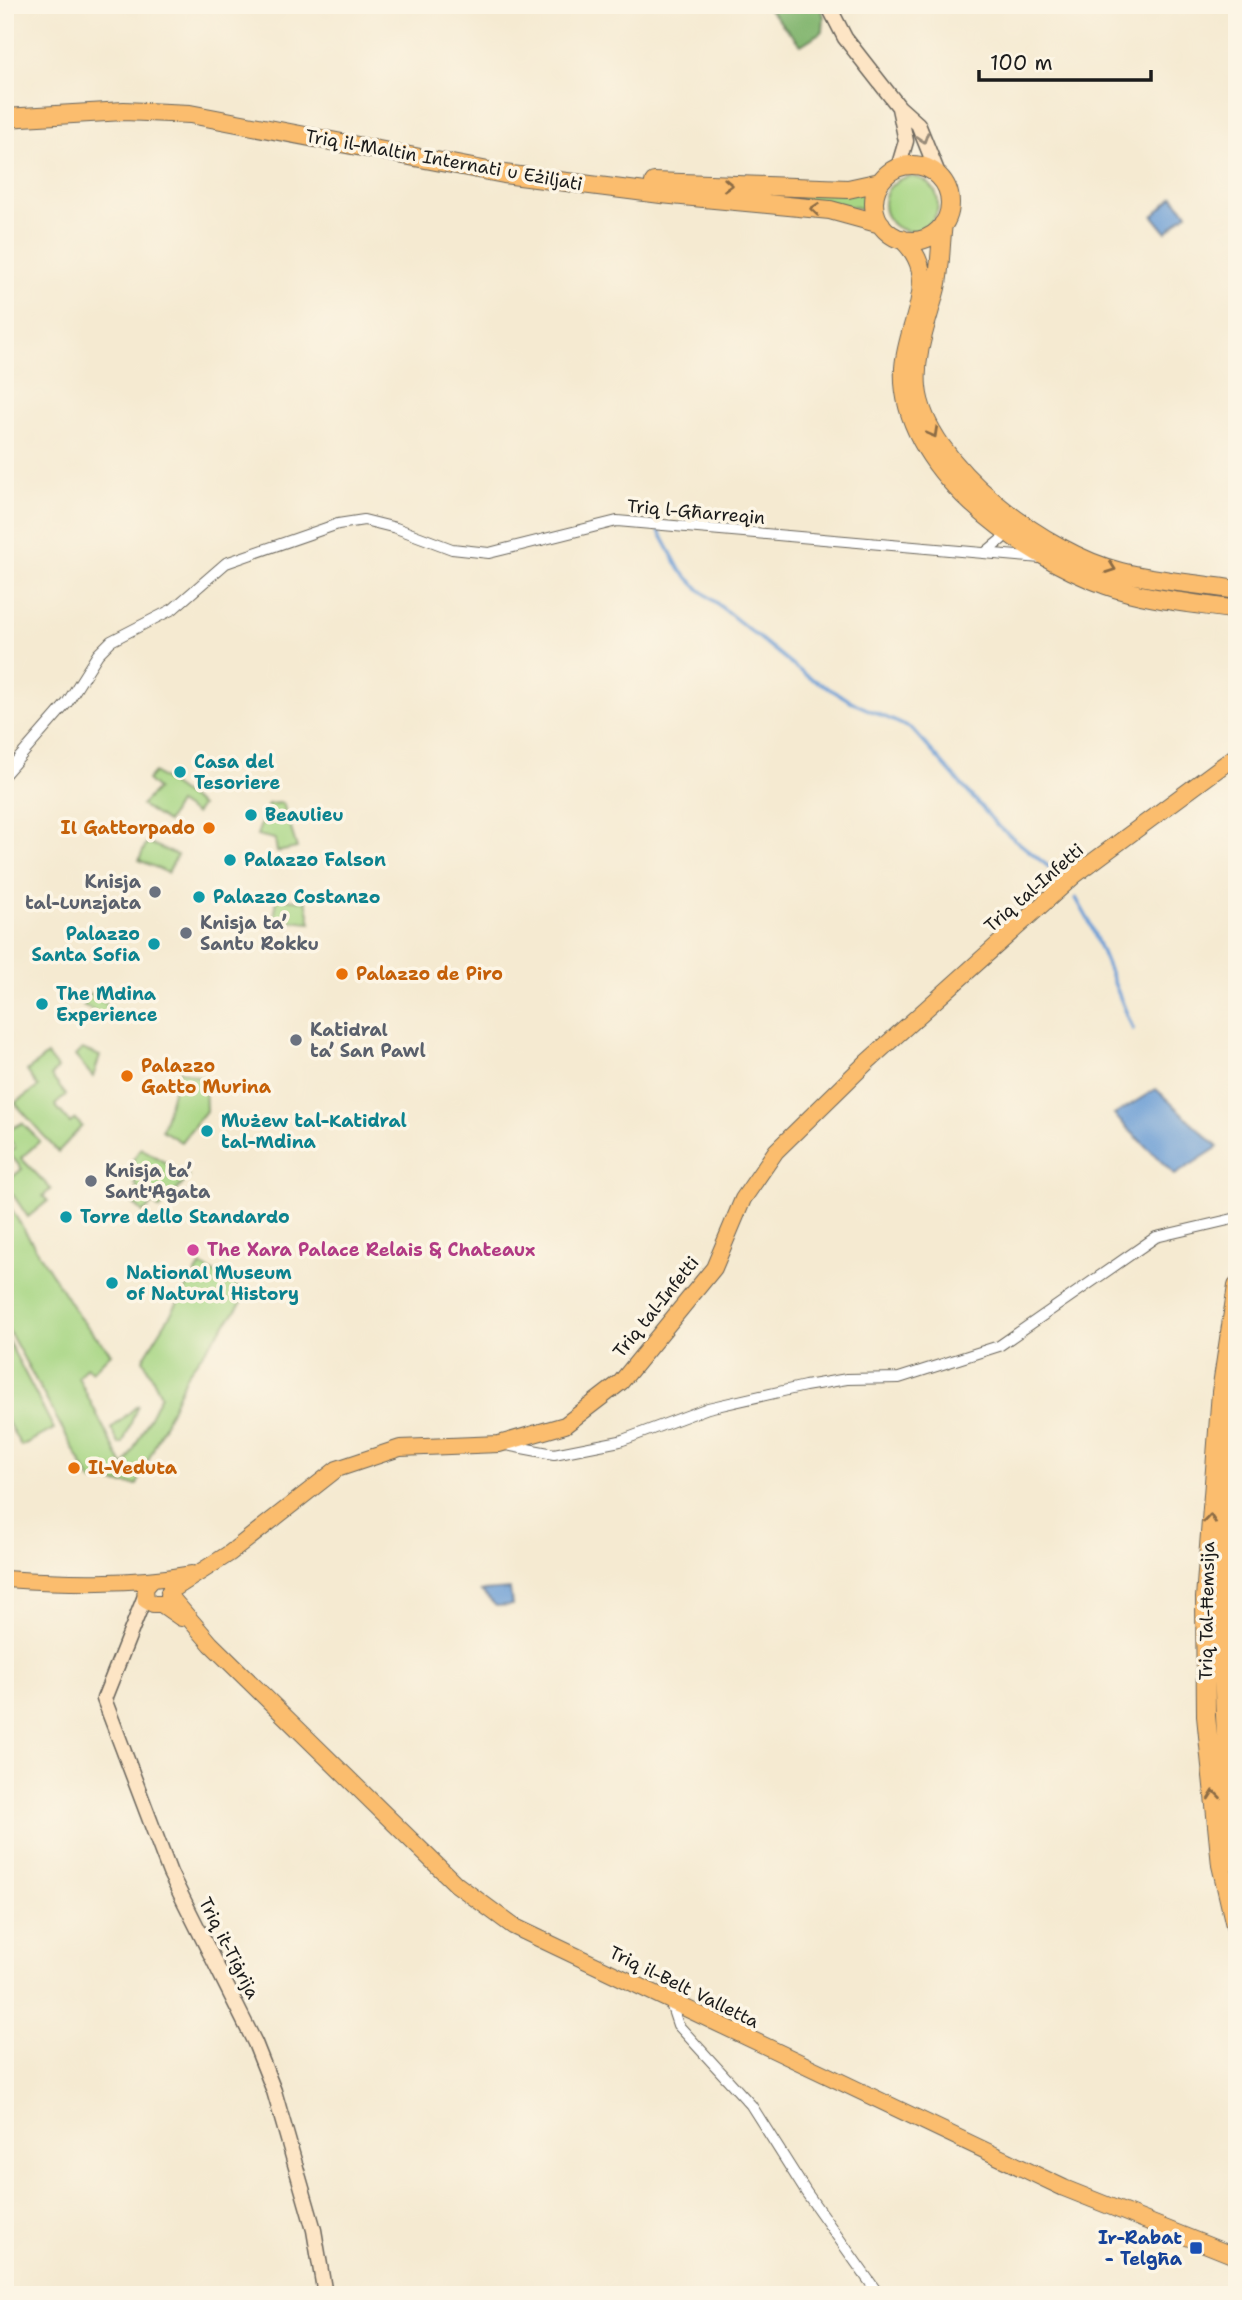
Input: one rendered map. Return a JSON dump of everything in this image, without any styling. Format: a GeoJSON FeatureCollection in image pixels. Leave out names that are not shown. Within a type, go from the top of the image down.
{"type":"FeatureCollection","features":[{"type":"Feature","properties":{"kind":"highway","name":"Triq il-Maltin Internati u Eżiljati"},"geometry":{"type":"LineString","coordinates":[[5,107],[126,100],[191,104],[502,162],[663,183],[848,189],[880,182]]}},
{"type":"Feature","properties":{"kind":"highway","name":"Triq il-Maltin Internati u Eżiljati"},"geometry":{"type":"LineString","coordinates":[[5,118],[124,111],[190,114],[504,174],[661,194],[830,210],[881,224]]}},
{"type":"Feature","properties":{"kind":"highway"},"geometry":{"type":"LineString","coordinates":[[1237,590],[1119,572],[1067,551],[1024,525],[954,465],[932,433],[920,405],[917,384],[921,342],[937,285],[943,224],[950,205],[949,194],[939,176],[920,166],[898,168],[880,182],[874,203],[881,224],[912,248],[922,267],[922,291],[904,369],[905,402],[927,454],[942,473],[1000,525],[1048,558],[1109,586],[1146,596],[1237,610]]}},
{"type":"Feature","properties":{"kind":"highway"},"geometry":{"type":"LineString","coordinates":[[902,239],[925,238],[943,224]]}},
{"type":"Feature","properties":{"kind":"highway","name":"Triq Tal-Ħemsija"},"geometry":{"type":"LineString","coordinates":[[1237,1286],[1222,1392],[1205,1598],[1206,1716],[1222,1866],[1237,1934]]}},
{"type":"Feature","properties":{"kind":"highway","name":"Triq Tal-Ħemsija"},"geometry":{"type":"LineString","coordinates":[[1237,1399],[1223,1544],[1221,1622],[1222,1704],[1237,1863]]}},
{"type":"Feature","properties":{"kind":"main road"},"geometry":{"type":"LineString","coordinates":[[828,5],[845,38],[899,107],[918,124],[939,176]]}},
{"type":"Feature","properties":{"kind":"main road"},"geometry":{"type":"LineString","coordinates":[[898,168],[906,141],[899,107]]}},
{"type":"Feature","properties":{"kind":"main road","name":"Triq tal-Infetti"},"geometry":{"type":"LineString","coordinates":[[157,1593],[199,1573],[230,1553],[337,1469],[400,1448],[499,1444],[565,1425],[621,1382],[714,1268],[743,1199],[775,1151],[867,1062],[1074,875],[1237,755]]}},
{"type":"Feature","properties":{"kind":"main road"},"geometry":{"type":"LineString","coordinates":[[5,1579],[113,1581],[127,1592],[157,1593]]}},
{"type":"Feature","properties":{"kind":"main road","name":"Triq it-Tiġrija"},"geometry":{"type":"LineString","coordinates":[[157,1593],[135,1626],[104,1699],[170,1873],[255,2043],[274,2091],[314,2230],[325,2295]]}},
{"type":"Feature","properties":{"kind":"main road","name":"Triq il-Belt Valletta"},"geometry":{"type":"LineString","coordinates":[[157,1593],[456,1884],[513,1926],[1064,2189],[1237,2257]]}},
{"type":"Feature","properties":{"kind":"street","name":"Triq l-Għarreqin"},"geometry":{"type":"LineString","coordinates":[[5,774],[67,703],[98,654],[111,641],[173,608],[226,563],[338,524],[363,520],[396,528],[452,549],[489,552],[617,521],[1048,558]]}},
{"type":"Feature","properties":{"kind":"street"},"geometry":{"type":"LineString","coordinates":[[985,553],[1002,539],[1000,525]]}},
{"type":"Feature","properties":{"kind":"street"},"geometry":{"type":"LineString","coordinates":[[499,1444],[554,1454],[620,1441],[708,1408],[793,1389],[847,1379],[899,1378],[999,1346],[1156,1237],[1237,1218]]}},
{"type":"Feature","properties":{"kind":"street"},"geometry":{"type":"LineString","coordinates":[[1221,1622],[1237,1587]]}},
{"type":"Feature","properties":{"kind":"street"},"geometry":{"type":"LineString","coordinates":[[670,2001],[678,2025],[751,2105],[806,2192],[880,2295]]}},
{"type":"Feature","properties":{"kind":"green space"},"geometry":{"type":"Polygon","coordinates":[[[765,5],[820,5],[824,17],[823,31],[801,45],[765,5]]]}},
{"type":"Feature","properties":{"kind":"green space"},"geometry":{"type":"Polygon","coordinates":[[[911,177],[930,185],[938,204],[930,223],[911,231],[892,223],[884,204],[892,185],[911,177]]]}},
{"type":"Feature","properties":{"kind":"green space"},"geometry":{"type":"Polygon","coordinates":[[[786,192],[866,192],[866,209],[785,197],[786,192]]]}},
{"type":"Feature","properties":{"kind":"green space"},"geometry":{"type":"Polygon","coordinates":[[[154,772],[201,806],[195,814],[178,803],[167,822],[141,805],[157,789],[147,780],[154,772]]]}},
{"type":"Feature","properties":{"kind":"green space"},"geometry":{"type":"Polygon","coordinates":[[[283,803],[297,848],[277,852],[275,839],[257,835],[268,804],[283,803]]]}},
{"type":"Feature","properties":{"kind":"green space"},"geometry":{"type":"Polygon","coordinates":[[[147,842],[177,855],[168,873],[139,860],[147,842]]]}},
{"type":"Feature","properties":{"kind":"green space"},"geometry":{"type":"Polygon","coordinates":[[[277,898],[306,901],[311,923],[274,919],[277,898]]]}},
{"type":"Feature","properties":{"kind":"green space"},"geometry":{"type":"Polygon","coordinates":[[[90,993],[108,1005],[106,1018],[83,1005],[90,993]]]}},
{"type":"Feature","properties":{"kind":"green space"},"geometry":{"type":"Polygon","coordinates":[[[82,1049],[100,1056],[93,1077],[75,1056],[82,1049]]]}},
{"type":"Feature","properties":{"kind":"green space"},"geometry":{"type":"Polygon","coordinates":[[[47,1055],[58,1069],[51,1076],[66,1095],[55,1105],[70,1123],[75,1119],[82,1126],[58,1152],[15,1103],[38,1087],[27,1071],[47,1055]]]}},
{"type":"Feature","properties":{"kind":"green space"},"geometry":{"type":"Polygon","coordinates":[[[179,1070],[205,1079],[206,1111],[181,1142],[162,1130],[179,1070]]]}},
{"type":"Feature","properties":{"kind":"green space"},"geometry":{"type":"Polygon","coordinates":[[[22,1123],[40,1141],[21,1158],[51,1189],[43,1196],[48,1201],[28,1217],[5,1183],[22,1169],[9,1153],[15,1148],[10,1140],[5,1142],[5,1132],[22,1123]]]}},
{"type":"Feature","properties":{"kind":"green space"},"geometry":{"type":"Polygon","coordinates":[[[141,1148],[189,1177],[160,1209],[153,1203],[143,1213],[128,1198],[138,1188],[134,1183],[143,1173],[132,1161],[141,1148]]]}},
{"type":"Feature","properties":{"kind":"green space"},"geometry":{"type":"Polygon","coordinates":[[[11,1209],[79,1317],[111,1353],[92,1372],[86,1367],[78,1377],[124,1468],[161,1395],[143,1359],[201,1265],[249,1293],[187,1374],[137,1485],[91,1481],[5,1324],[5,1213],[11,1209]]]}},
{"type":"Feature","properties":{"kind":"green space"},"geometry":{"type":"Polygon","coordinates":[[[5,1335],[54,1429],[21,1446],[5,1417],[5,1335]]]}},
{"type":"Feature","properties":{"kind":"green space"},"geometry":{"type":"Polygon","coordinates":[[[138,1405],[123,1443],[119,1444],[111,1429],[138,1405]]]}},
{"type":"Feature","properties":{"kind":"water"},"geometry":{"type":"Polygon","coordinates":[[[1173,197],[1187,213],[1166,232],[1153,216],[1173,197]]]}},
{"type":"Feature","properties":{"kind":"water"},"geometry":{"type":"Polygon","coordinates":[[[1156,1089],[1218,1147],[1175,1175],[1114,1115],[1156,1089]]]}},
{"type":"Feature","properties":{"kind":"water"},"geometry":{"type":"Polygon","coordinates":[[[510,1589],[512,1605],[496,1606],[481,1591],[510,1589]]]}},
{"type":"Feature","properties":{"kind":"waterway"},"geometry":{"type":"LineString","coordinates":[[659,531],[680,570],[699,589],[805,675],[858,705],[912,729],[998,826],[1059,875]]}},
{"type":"Feature","properties":{"kind":"waterway"},"geometry":{"type":"LineString","coordinates":[[1076,898],[1089,921],[1133,1029]]}},
{"type":"Feature","properties":{"kind":"place","name":"Casa del Tesoriere"},"geometry":{"type":"Point","coordinates":[180,772]}},
{"type":"Feature","properties":{"kind":"place","name":"Beaulieu"},"geometry":{"type":"Point","coordinates":[251,815]}},
{"type":"Feature","properties":{"kind":"place","name":"Il Gattorpado"},"geometry":{"type":"Point","coordinates":[209,828]}},
{"type":"Feature","properties":{"kind":"place","name":"Palazzo Falson"},"geometry":{"type":"Point","coordinates":[230,860]}},
{"type":"Feature","properties":{"kind":"place","name":"Knisja tal-Lunzjata"},"geometry":{"type":"Point","coordinates":[155,892]}},
{"type":"Feature","properties":{"kind":"place","name":"Palazzo Costanzo"},"geometry":{"type":"Point","coordinates":[199,897]}},
{"type":"Feature","properties":{"kind":"place","name":"Knisja ta’ Santu Rokku"},"geometry":{"type":"Point","coordinates":[186,933]}},
{"type":"Feature","properties":{"kind":"place","name":"Palazzo Santa Sofia"},"geometry":{"type":"Point","coordinates":[154,944]}},
{"type":"Feature","properties":{"kind":"place","name":"Palazzo de Piro"},"geometry":{"type":"Point","coordinates":[342,974]}},
{"type":"Feature","properties":{"kind":"place","name":"The Mdina Experience"},"geometry":{"type":"Point","coordinates":[42,1004]}},
{"type":"Feature","properties":{"kind":"place","name":"Katidral ta’ San Pawl"},"geometry":{"type":"Point","coordinates":[296,1040]}},
{"type":"Feature","properties":{"kind":"place","name":"Palazzo Gatto Murina"},"geometry":{"type":"Point","coordinates":[127,1076]}},
{"type":"Feature","properties":{"kind":"place","name":"Mużew tal-Katidral tal-Mdina"},"geometry":{"type":"Point","coordinates":[207,1131]}},
{"type":"Feature","properties":{"kind":"place","name":"Knisja ta’ Sant'Agata"},"geometry":{"type":"Point","coordinates":[91,1181]}},
{"type":"Feature","properties":{"kind":"place","name":"Torre dello Standardo"},"geometry":{"type":"Point","coordinates":[66,1217]}},
{"type":"Feature","properties":{"kind":"place","name":"The Xara Palace Relais & Chateaux"},"geometry":{"type":"Point","coordinates":[193,1250]}},
{"type":"Feature","properties":{"kind":"place","name":"National Museum of Natural History"},"geometry":{"type":"Point","coordinates":[112,1283]}},
{"type":"Feature","properties":{"kind":"place","name":"Il-Veduta"},"geometry":{"type":"Point","coordinates":[74,1468]}},
{"type":"Feature","properties":{"kind":"place","name":"Ir-Rabat - Telgħa"},"geometry":{"type":"Point","coordinates":[1196,2248]}}]}
